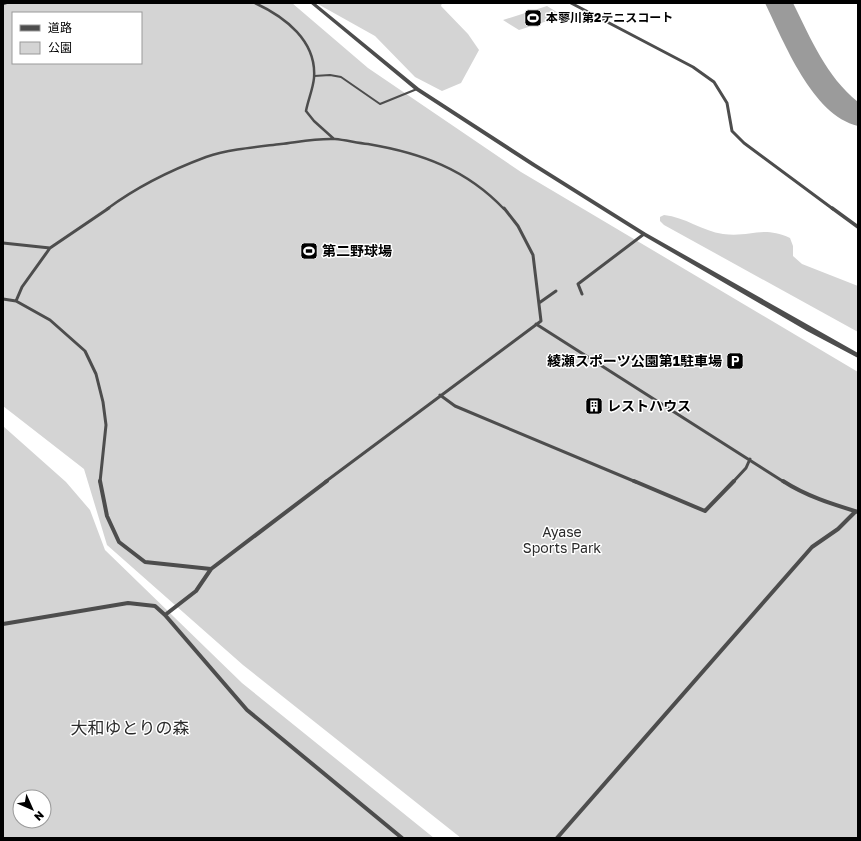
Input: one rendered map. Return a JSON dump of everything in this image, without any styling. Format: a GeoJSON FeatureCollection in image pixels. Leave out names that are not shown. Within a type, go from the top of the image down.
{"type":"FeatureCollection","features":[{"type":"Feature","properties":{"kind":"street"},"geometry":{"type":"LineString","coordinates":[[255,3],[265,7],[286,20],[302,36],[312,52],[314,76],[307,101],[306,111],[314,121],[334,139]]}},
{"type":"Feature","properties":{"kind":"street"},"geometry":{"type":"LineString","coordinates":[[312,3],[417,89],[534,165],[644,234],[858,356]]}},
{"type":"Feature","properties":{"kind":"street"},"geometry":{"type":"LineString","coordinates":[[571,3],[693,67],[714,82],[727,103],[732,131],[744,143],[858,227]]}},
{"type":"Feature","properties":{"kind":"street"},"geometry":{"type":"LineString","coordinates":[[16,301],[22,287],[50,248],[130,192],[179,167],[207,157],[251,147],[334,139],[390,148],[421,156],[454,170],[484,189],[504,208],[518,226],[534,255],[541,321],[440,395],[211,569],[196,591],[165,615]]}},
{"type":"Feature","properties":{"kind":"street"},"geometry":{"type":"LineString","coordinates":[[3,243],[50,248]]}},
{"type":"Feature","properties":{"kind":"street"},"geometry":{"type":"LineString","coordinates":[[539,303],[556,291]]}},
{"type":"Feature","properties":{"kind":"street"},"geometry":{"type":"LineString","coordinates":[[3,299],[16,301],[50,320],[85,351],[96,374],[103,402],[106,425],[100,481],[107,516],[120,542],[145,562],[211,569]]}},
{"type":"Feature","properties":{"kind":"street"},"geometry":{"type":"LineString","coordinates":[[536,324],[797,490],[856,512],[838,529],[812,547],[557,838]]}},
{"type":"Feature","properties":{"kind":"street"},"geometry":{"type":"LineString","coordinates":[[440,395],[455,406],[705,512],[746,468],[750,459]]}},
{"type":"Feature","properties":{"kind":"street"},"geometry":{"type":"LineString","coordinates":[[3,624],[128,604],[155,606],[165,615],[247,710],[402,838]]}},
{"type":"Feature","properties":{"kind":"lane"},"geometry":{"type":"LineString","coordinates":[[314,76],[330,75],[341,77],[380,104],[417,89]]}},
{"type":"Feature","properties":{"kind":"lane"},"geometry":{"type":"LineString","coordinates":[[582,294],[578,284],[644,234]]}},
{"type":"Feature","properties":{"kind":"green space","name":"Ayase Sports Park"},"geometry":{"type":"Polygon","coordinates":[[[3,3],[292,3],[368,68],[521,172],[858,372],[858,838],[461,838],[243,665],[107,545],[84,469],[3,406],[3,3]]]}},
{"type":"Feature","properties":{"kind":"green space"},"geometry":{"type":"Polygon","coordinates":[[[316,3],[442,3],[441,6],[468,34],[479,50],[461,83],[442,91],[415,77],[375,36],[316,3]]]}},
{"type":"Feature","properties":{"kind":"green space","name":"本蓼川第2テニスコート"},"geometry":{"type":"Polygon","coordinates":[[[547,6],[563,16],[519,30],[503,20],[547,6]]]}},
{"type":"Feature","properties":{"kind":"green space"},"geometry":{"type":"Polygon","coordinates":[[[664,215],[679,218],[708,230],[723,234],[732,235],[771,232],[790,238],[793,246],[793,256],[802,264],[858,286],[858,332],[664,225],[660,221],[660,217],[664,215]]]}},
{"type":"Feature","properties":{"kind":"green space","name":"大和ゆとりの森"},"geometry":{"type":"Polygon","coordinates":[[[3,426],[66,482],[90,510],[105,550],[242,683],[434,838],[3,838],[3,426]]]}},
{"type":"Feature","properties":{"kind":"waterway"},"geometry":{"type":"LineString","coordinates":[[779,3],[811,68],[833,97],[858,117]]}},
{"type":"Feature","properties":{"kind":"place","name":"本蓼川第2テニスコート"},"geometry":{"type":"Point","coordinates":[533,18]}},
{"type":"Feature","properties":{"kind":"place","name":"第二野球場"},"geometry":{"type":"Point","coordinates":[309,251]}},
{"type":"Feature","properties":{"kind":"place","name":"綾瀬スポーツ公園第1駐車場"},"geometry":{"type":"Point","coordinates":[735,361]}},
{"type":"Feature","properties":{"kind":"place","name":"レストハウス"},"geometry":{"type":"Point","coordinates":[594,406]}}]}
